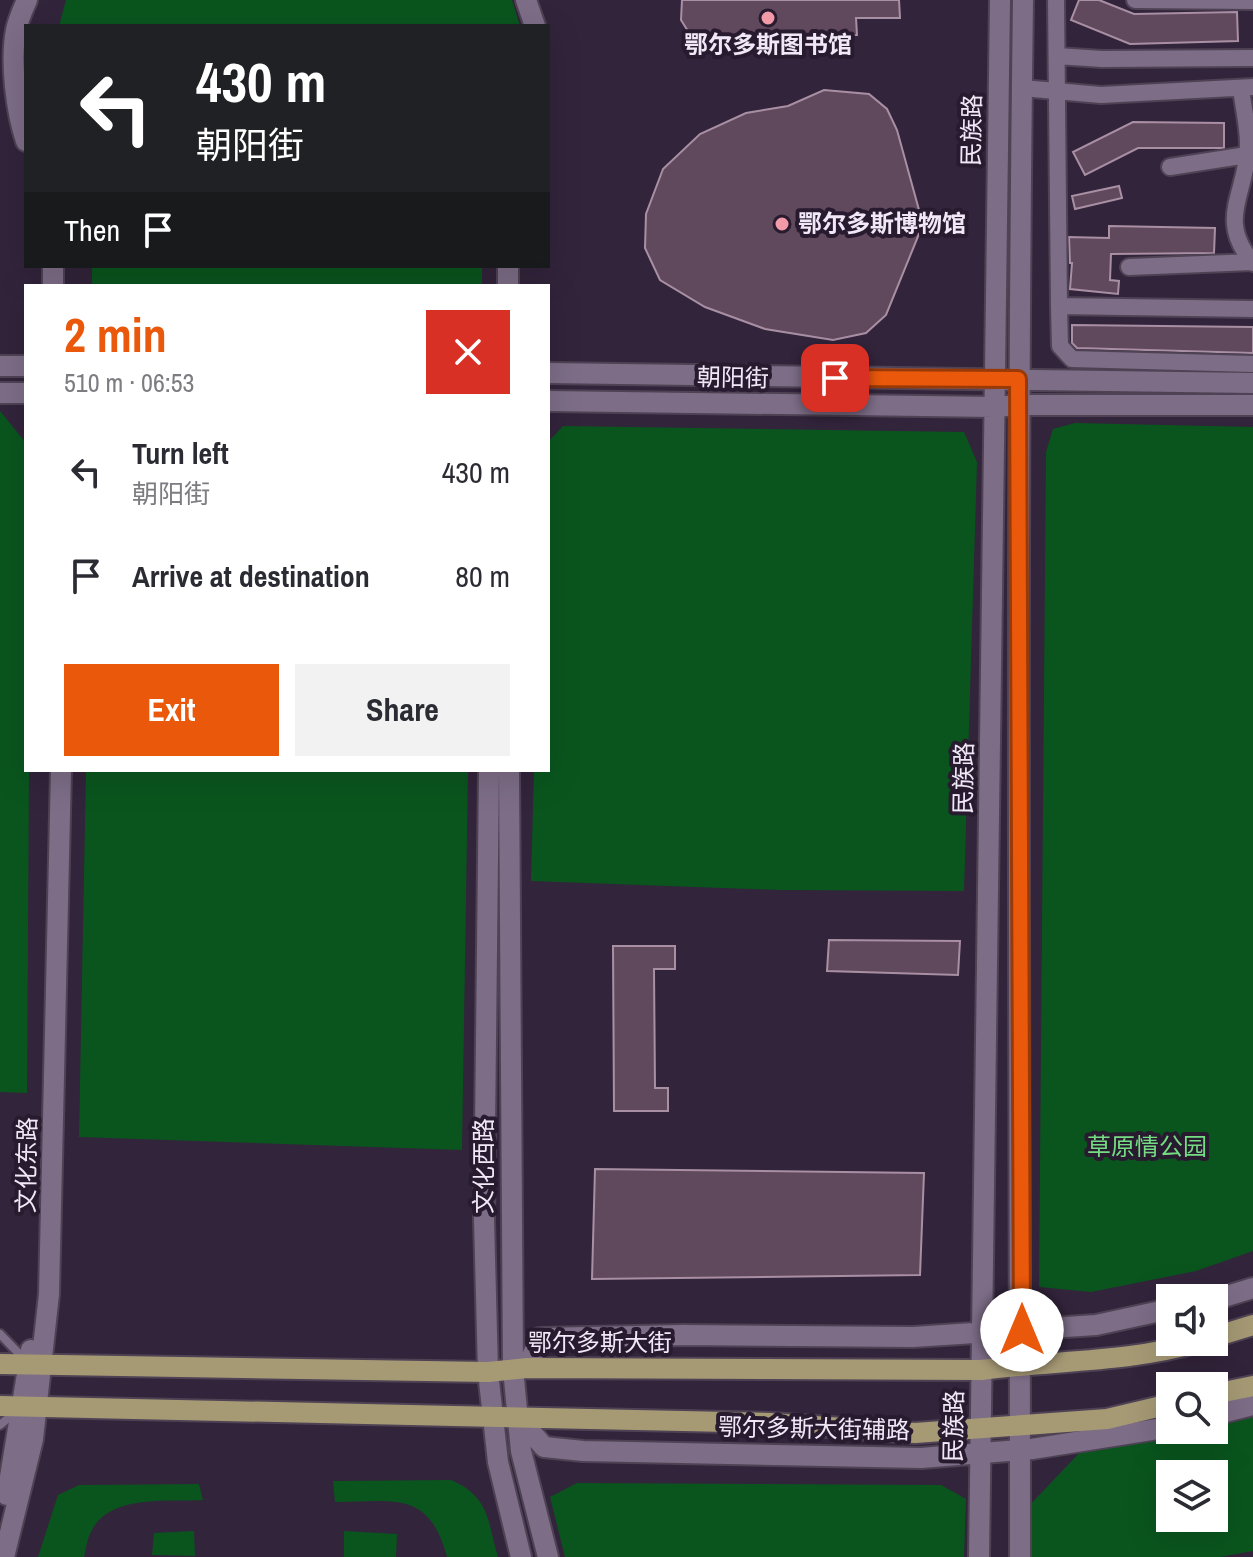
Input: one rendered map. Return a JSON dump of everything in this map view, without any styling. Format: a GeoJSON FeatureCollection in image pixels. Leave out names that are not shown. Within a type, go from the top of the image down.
{"type":"FeatureCollection","features":[{"type":"Feature","properties":{"kind":"main road"},"geometry":{"type":"LineString","coordinates":[[1228,1333],[1253,1325]]}},
{"type":"Feature","properties":{"kind":"main road","name":"鄂尔多斯大街"},"geometry":{"type":"LineString","coordinates":[[0,1364],[488,1372],[520,1369],[981,1370],[1095,1361],[1156,1350]]}},
{"type":"Feature","properties":{"kind":"main road"},"geometry":{"type":"LineString","coordinates":[[1228,1391],[1253,1386]]}},
{"type":"Feature","properties":{"kind":"main road"},"geometry":{"type":"LineString","coordinates":[[0,1406],[771,1423],[915,1433],[1107,1419],[1156,1407]]}},
{"type":"Feature","properties":{"kind":"street"},"geometry":{"type":"LineString","coordinates":[[24,135],[15,82],[16,30],[27,0]]}},
{"type":"Feature","properties":{"kind":"street"},"geometry":{"type":"LineString","coordinates":[[29,24],[36,0]]}},
{"type":"Feature","properties":{"kind":"street"},"geometry":{"type":"LineString","coordinates":[[526,0],[534,24]]}},
{"type":"Feature","properties":{"kind":"street"},"geometry":{"type":"LineString","coordinates":[[540,0],[543,24]]}},
{"type":"Feature","properties":{"kind":"street","name":"民族路"},"geometry":{"type":"LineString","coordinates":[[979,1557],[1000,0]]}},
{"type":"Feature","properties":{"kind":"street","name":"民族路"},"geometry":{"type":"LineString","coordinates":[[1020,1557],[1018,379],[1023,0]]}},
{"type":"Feature","properties":{"kind":"street"},"geometry":{"type":"LineString","coordinates":[[1056,0],[1060,346],[1072,359],[1253,364]]}},
{"type":"Feature","properties":{"kind":"street"},"geometry":{"type":"LineString","coordinates":[[1135,0],[1253,1]]}},
{"type":"Feature","properties":{"kind":"street"},"geometry":{"type":"LineString","coordinates":[[1057,56],[1102,59],[1253,58]]}},
{"type":"Feature","properties":{"kind":"street"},"geometry":{"type":"LineString","coordinates":[[1022,88],[1101,95],[1247,88],[1247,155],[1233,229],[1253,263],[1129,267]]}},
{"type":"Feature","properties":{"kind":"street"},"geometry":{"type":"LineString","coordinates":[[1170,167],[1247,155]]}},
{"type":"Feature","properties":{"kind":"street"},"geometry":{"type":"LineString","coordinates":[[1059,306],[1253,309]]}},
{"type":"Feature","properties":{"kind":"street"},"geometry":{"type":"LineString","coordinates":[[0,366],[24,366]]}},
{"type":"Feature","properties":{"kind":"street","name":"朝阳街"},"geometry":{"type":"LineString","coordinates":[[550,373],[1253,383]]}},
{"type":"Feature","properties":{"kind":"street"},"geometry":{"type":"LineString","coordinates":[[0,393],[24,393]]}},
{"type":"Feature","properties":{"kind":"street","name":"朝阳街"},"geometry":{"type":"LineString","coordinates":[[550,401],[995,407],[1253,405]]}},
{"type":"Feature","properties":{"kind":"street","name":"文化东路"},"geometry":{"type":"LineString","coordinates":[[37,1365],[49,772]]}},
{"type":"Feature","properties":{"kind":"street","name":"文化东路"},"geometry":{"type":"LineString","coordinates":[[0,1529],[30,1407],[49,1294],[61,772]]}},
{"type":"Feature","properties":{"kind":"street","name":"文化西路"},"geometry":{"type":"LineString","coordinates":[[489,772],[484,1219],[488,1372],[498,1462],[521,1557]]}},
{"type":"Feature","properties":{"kind":"street","name":"文化西路"},"geometry":{"type":"LineString","coordinates":[[509,772],[520,1369],[518,1417],[521,1451],[548,1557]]}},
{"type":"Feature","properties":{"kind":"street"},"geometry":{"type":"LineString","coordinates":[[1228,1296],[1253,1288]]}},
{"type":"Feature","properties":{"kind":"street"},"geometry":{"type":"LineString","coordinates":[[520,1369],[540,1338],[683,1335],[913,1337],[1096,1325],[1156,1312]]}},
{"type":"Feature","properties":{"kind":"street"},"geometry":{"type":"LineString","coordinates":[[1228,1411],[1253,1405]]}},
{"type":"Feature","properties":{"kind":"street","name":"文化东路"},"geometry":{"type":"LineString","coordinates":[[4,1557],[33,1439],[30,1407]]}},
{"type":"Feature","properties":{"kind":"street","name":"鄂尔多斯大街辅路"},"geometry":{"type":"LineString","coordinates":[[518,1417],[544,1447],[583,1451],[921,1458],[1020,1450],[1156,1429]]}},
{"type":"Feature","properties":{"kind":"lane"},"geometry":{"type":"LineString","coordinates":[[0,1334],[37,1365]]}},
{"type":"Feature","properties":{"kind":"lane"},"geometry":{"type":"LineString","coordinates":[[0,1425],[30,1407]]}},
{"type":"Feature","properties":{"kind":"green space"},"geometry":{"type":"Polygon","coordinates":[[[66,0],[512,0],[519,24],[60,24],[66,0]]]}},
{"type":"Feature","properties":{"kind":"green space"},"geometry":{"type":"Polygon","coordinates":[[[92,268],[482,268],[482,284],[92,284],[92,268]]]}},
{"type":"Feature","properties":{"kind":"green space"},"geometry":{"type":"Polygon","coordinates":[[[0,411],[24,441],[24,772],[29,772],[27,1093],[0,1092],[0,411]]]}},
{"type":"Feature","properties":{"kind":"green space","name":"草原情公园"},"geometry":{"type":"Polygon","coordinates":[[[1075,423],[1253,427],[1253,1251],[1196,1271],[1091,1292],[1039,1287],[1046,452],[1053,429],[1075,423]]]}},
{"type":"Feature","properties":{"kind":"green space"},"geometry":{"type":"Polygon","coordinates":[[[563,426],[964,432],[977,462],[964,891],[780,890],[531,881],[534,772],[550,772],[550,440],[563,426]]]}},
{"type":"Feature","properties":{"kind":"green space"},"geometry":{"type":"Polygon","coordinates":[[[86,772],[468,772],[462,1150],[79,1137],[86,772]]]}},
{"type":"Feature","properties":{"kind":"green space"},"geometry":{"type":"Polygon","coordinates":[[[1253,1413],[1253,1551],[1220,1557],[1026,1557],[1025,1510],[1084,1448],[1156,1436],[1156,1444],[1228,1444],[1228,1421],[1253,1413]]]}},
{"type":"Feature","properties":{"kind":"green space"},"geometry":{"type":"Polygon","coordinates":[[[451,1480],[480,1502],[489,1521],[498,1557],[447,1557],[430,1520],[406,1504],[391,1501],[335,1502],[333,1481],[451,1480]]]}},
{"type":"Feature","properties":{"kind":"green space"},"geometry":{"type":"Polygon","coordinates":[[[577,1483],[941,1485],[966,1499],[964,1557],[565,1557],[550,1497],[577,1483]]]}},
{"type":"Feature","properties":{"kind":"green space"},"geometry":{"type":"Polygon","coordinates":[[[199,1484],[203,1500],[140,1502],[111,1511],[99,1520],[91,1532],[84,1557],[38,1557],[58,1495],[79,1485],[199,1484]]]}},
{"type":"Feature","properties":{"kind":"green space"},"geometry":{"type":"Polygon","coordinates":[[[194,1531],[195,1556],[152,1555],[154,1533],[194,1531]]]}},
{"type":"Feature","properties":{"kind":"green space"},"geometry":{"type":"Polygon","coordinates":[[[344,1531],[397,1534],[396,1557],[344,1557],[344,1531]]]}},
{"type":"Feature","properties":{"kind":"building","name":"鄂尔多斯图书馆"},"geometry":{"type":"Polygon","coordinates":[[[682,0],[899,0],[900,18],[856,18],[857,35],[691,36],[681,20],[682,0]]]}},
{"type":"Feature","properties":{"kind":"building"},"geometry":{"type":"Polygon","coordinates":[[[1079,0],[1099,0],[1134,14],[1237,12],[1238,41],[1130,44],[1071,20],[1079,0]]]}},
{"type":"Feature","properties":{"kind":"building","name":"鄂尔多斯博物馆"},"geometry":{"type":"Polygon","coordinates":[[[824,90],[869,94],[887,109],[897,130],[919,210],[919,234],[886,315],[866,333],[833,340],[765,329],[705,307],[660,280],[645,248],[646,214],[663,169],[700,134],[746,113],[788,106],[824,90]]]}},
{"type":"Feature","properties":{"kind":"building"},"geometry":{"type":"Polygon","coordinates":[[[1133,122],[1224,123],[1224,148],[1138,148],[1085,175],[1073,152],[1133,122]]]}},
{"type":"Feature","properties":{"kind":"building"},"geometry":{"type":"Polygon","coordinates":[[[1119,186],[1122,198],[1075,209],[1072,196],[1119,186]]]}},
{"type":"Feature","properties":{"kind":"building"},"geometry":{"type":"Polygon","coordinates":[[[1109,226],[1215,228],[1214,253],[1111,254],[1110,280],[1119,281],[1118,294],[1070,289],[1072,263],[1069,237],[1109,238],[1109,226]]]}},
{"type":"Feature","properties":{"kind":"building"},"geometry":{"type":"Polygon","coordinates":[[[1072,325],[1253,327],[1253,353],[1077,348],[1072,343],[1072,325]]]}},
{"type":"Feature","properties":{"kind":"building"},"geometry":{"type":"Polygon","coordinates":[[[829,940],[960,941],[958,975],[827,971],[829,940]]]}},
{"type":"Feature","properties":{"kind":"building"},"geometry":{"type":"Polygon","coordinates":[[[613,946],[675,946],[675,969],[654,969],[655,1088],[668,1088],[668,1111],[614,1111],[613,946]]]}},
{"type":"Feature","properties":{"kind":"building"},"geometry":{"type":"Polygon","coordinates":[[[595,1169],[924,1173],[920,1275],[592,1279],[595,1169]]]}},
{"type":"Feature","properties":{"kind":"place","name":"鄂尔多斯图书馆"},"geometry":{"type":"Point","coordinates":[768,18]}},
{"type":"Feature","properties":{"kind":"place","name":"鄂尔多斯博物馆"},"geometry":{"type":"Point","coordinates":[782,224]}},
{"type":"Feature","properties":{"kind":"route"},"geometry":{"type":"LineString","coordinates":[[835,378],[1018,379],[1022,1330]]}}]}
